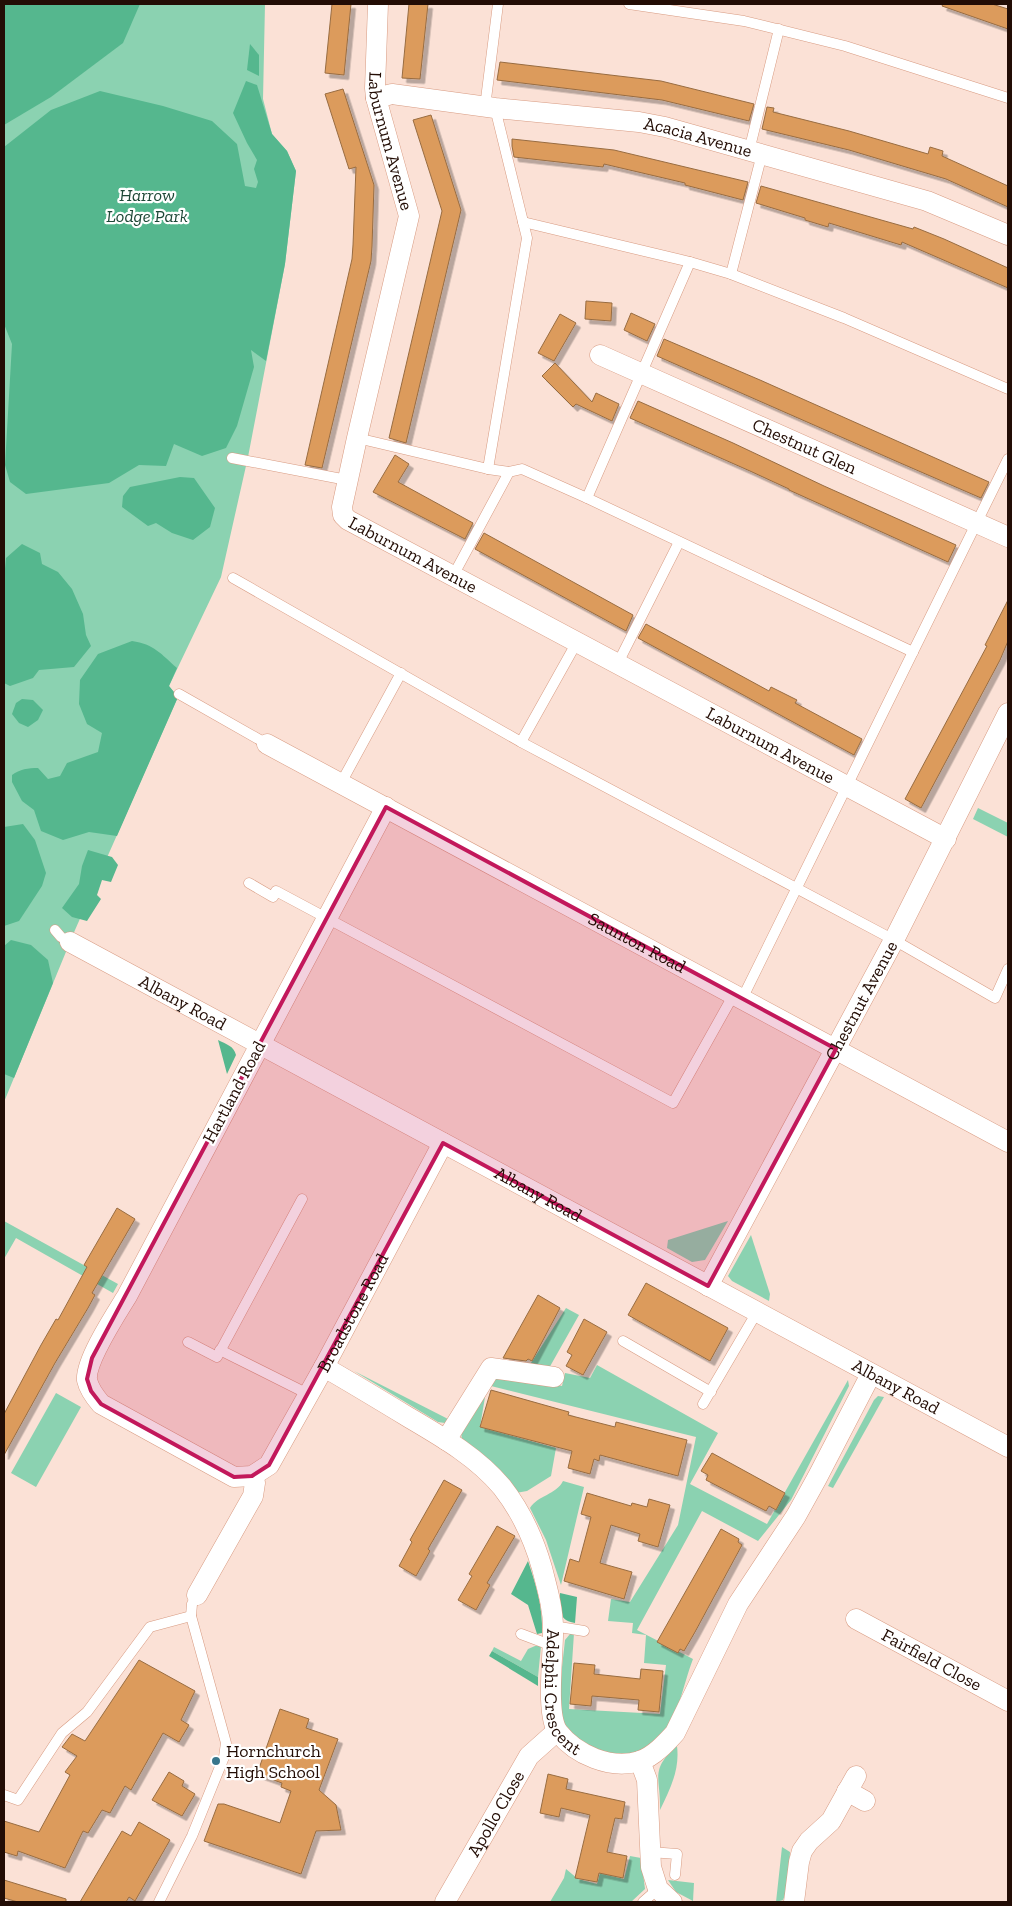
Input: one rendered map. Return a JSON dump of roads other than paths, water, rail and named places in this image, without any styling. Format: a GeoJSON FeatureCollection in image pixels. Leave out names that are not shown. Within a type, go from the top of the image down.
{"type":"FeatureCollection","features":[{"type":"Feature","properties":{"kind":"street","name":"Laburnum Avenue"},"geometry":{"type":"LineString","coordinates":[[378,4],[376,98],[409,216],[356,438],[342,507],[343,515],[348,520],[946,838]]}},
{"type":"Feature","properties":{"kind":"street","name":"Acacia Avenue"},"geometry":{"type":"LineString","coordinates":[[376,98],[392,94],[490,107],[639,122],[665,127],[927,201],[1008,235]]}},
{"type":"Feature","properties":{"kind":"street","name":"Chestnut Glen"},"geometry":{"type":"LineString","coordinates":[[600,354],[1008,537]]}},
{"type":"Feature","properties":{"kind":"street","name":"Chestnut Avenue"},"geometry":{"type":"LineString","coordinates":[[708,1286],[894,940],[1008,713]]}},
{"type":"Feature","properties":{"kind":"street","name":"Saunton Road"},"geometry":{"type":"LineString","coordinates":[[267,744],[1008,1142]]}},
{"type":"Feature","properties":{"kind":"street","name":"Hartland Road"},"geometry":{"type":"LineString","coordinates":[[252,1476],[234,1477],[101,1404],[91,1391],[87,1379],[92,1358],[127,1296],[386,807]]}},
{"type":"Feature","properties":{"kind":"street","name":"Albany Road"},"geometry":{"type":"LineString","coordinates":[[62,936],[1008,1447]]}},
{"type":"Feature","properties":{"kind":"street","name":"Broadstone Road"},"geometry":{"type":"LineString","coordinates":[[252,1476],[269,1465],[443,1143]]}},
{"type":"Feature","properties":{"kind":"street","name":"Adelphi Crescent"},"geometry":{"type":"LineString","coordinates":[[324,1366],[446,1440],[474,1460],[502,1488],[521,1517],[540,1560],[547,1587],[553,1636],[550,1704],[557,1731],[578,1750],[595,1759],[625,1763],[640,1761],[662,1748],[674,1733],[738,1604],[796,1516],[871,1374]]}},
{"type":"Feature","properties":{"kind":"street"},"geometry":{"type":"LineString","coordinates":[[446,1440],[492,1368],[554,1377]]}},
{"type":"Feature","properties":{"kind":"street"},"geometry":{"type":"LineString","coordinates":[[197,1595],[253,1496],[255,1483],[252,1476]]}},
{"type":"Feature","properties":{"kind":"street","name":"Fairfield Close"},"geometry":{"type":"LineString","coordinates":[[856,1619],[1008,1701]]}},
{"type":"Feature","properties":{"kind":"street","name":"Apollo Close"},"geometry":{"type":"LineString","coordinates":[[445,1902],[529,1756],[557,1731]]}},
{"type":"Feature","properties":{"kind":"street"},"geometry":{"type":"LineString","coordinates":[[640,1761],[647,1780],[651,1867],[658,1888],[672,1902]]}},
{"type":"Feature","properties":{"kind":"street"},"geometry":{"type":"LineString","coordinates":[[794,1902],[802,1850],[831,1821],[851,1784],[865,1801]]}},
{"type":"Feature","properties":{"kind":"lane"},"geometry":{"type":"LineString","coordinates":[[488,469],[527,238],[490,107],[498,4]]}},
{"type":"Feature","properties":{"kind":"lane"},"geometry":{"type":"LineString","coordinates":[[629,4],[744,21],[846,46],[1008,98]]}},
{"type":"Feature","properties":{"kind":"lane"},"geometry":{"type":"LineString","coordinates":[[731,274],[779,30]]}},
{"type":"Feature","properties":{"kind":"lane"},"geometry":{"type":"LineString","coordinates":[[523,222],[690,262],[731,274],[844,318],[1008,389]]}},
{"type":"Feature","properties":{"kind":"lane"},"geometry":{"type":"LineString","coordinates":[[587,498],[690,262]]}},
{"type":"Feature","properties":{"kind":"lane"},"geometry":{"type":"LineString","coordinates":[[356,438],[488,469],[509,472],[522,469],[912,652]]}},
{"type":"Feature","properties":{"kind":"lane"},"geometry":{"type":"LineString","coordinates":[[232,458],[347,480]]}},
{"type":"Feature","properties":{"kind":"lane"},"geometry":{"type":"LineString","coordinates":[[249,883],[273,897],[276,891],[673,1103],[738,996],[797,889],[1008,458]]}},
{"type":"Feature","properties":{"kind":"lane"},"geometry":{"type":"LineString","coordinates":[[453,576],[509,472]]}},
{"type":"Feature","properties":{"kind":"lane"},"geometry":{"type":"LineString","coordinates":[[618,663],[679,542]]}},
{"type":"Feature","properties":{"kind":"lane"},"geometry":{"type":"LineString","coordinates":[[233,578],[521,742],[894,940],[995,998],[1008,969]]}},
{"type":"Feature","properties":{"kind":"lane"},"geometry":{"type":"LineString","coordinates":[[521,742],[577,642]]}},
{"type":"Feature","properties":{"kind":"lane"},"geometry":{"type":"LineString","coordinates":[[341,783],[401,674]]}},
{"type":"Feature","properties":{"kind":"lane"},"geometry":{"type":"LineString","coordinates":[[179,694],[267,744]]}},
{"type":"Feature","properties":{"kind":"lane"},"geometry":{"type":"LineString","coordinates":[[188,1342],[217,1357],[302,1199]]}},
{"type":"Feature","properties":{"kind":"lane"},"geometry":{"type":"LineString","coordinates":[[703,1404],[757,1312]]}},
{"type":"Feature","properties":{"kind":"lane"},"geometry":{"type":"LineString","coordinates":[[622,1342],[711,1392]]}},
{"type":"Feature","properties":{"kind":"lane"},"geometry":{"type":"LineString","coordinates":[[220,1350],[308,1394]]}},
{"type":"Feature","properties":{"kind":"lane"},"geometry":{"type":"LineString","coordinates":[[159,1902],[192,1836],[224,1757],[226,1743],[191,1616],[192,1604],[197,1595]]}},
{"type":"Feature","properties":{"kind":"lane"},"geometry":{"type":"LineString","coordinates":[[4,1795],[18,1800],[62,1733],[87,1712],[150,1627],[191,1616]]}},
{"type":"Feature","properties":{"kind":"lane"},"geometry":{"type":"LineString","coordinates":[[521,1634],[553,1636],[584,1631]]}},
{"type":"Feature","properties":{"kind":"lane"},"geometry":{"type":"LineString","coordinates":[[650,1852],[677,1854],[675,1875]]}},
{"type":"Feature","properties":{"kind":"lane"},"geometry":{"type":"LineString","coordinates":[[643,1902],[658,1888]]}},
{"type":"Feature","properties":{"kind":"place","name":"Hornchurch High School"},"geometry":{"type":"Point","coordinates":[216,1761]}},
{"type":"Feature","properties":{"kind":"park label","name":"Harrow Lodge Park"},"geometry":{"type":"Point","coordinates":[147,205]}}]}
